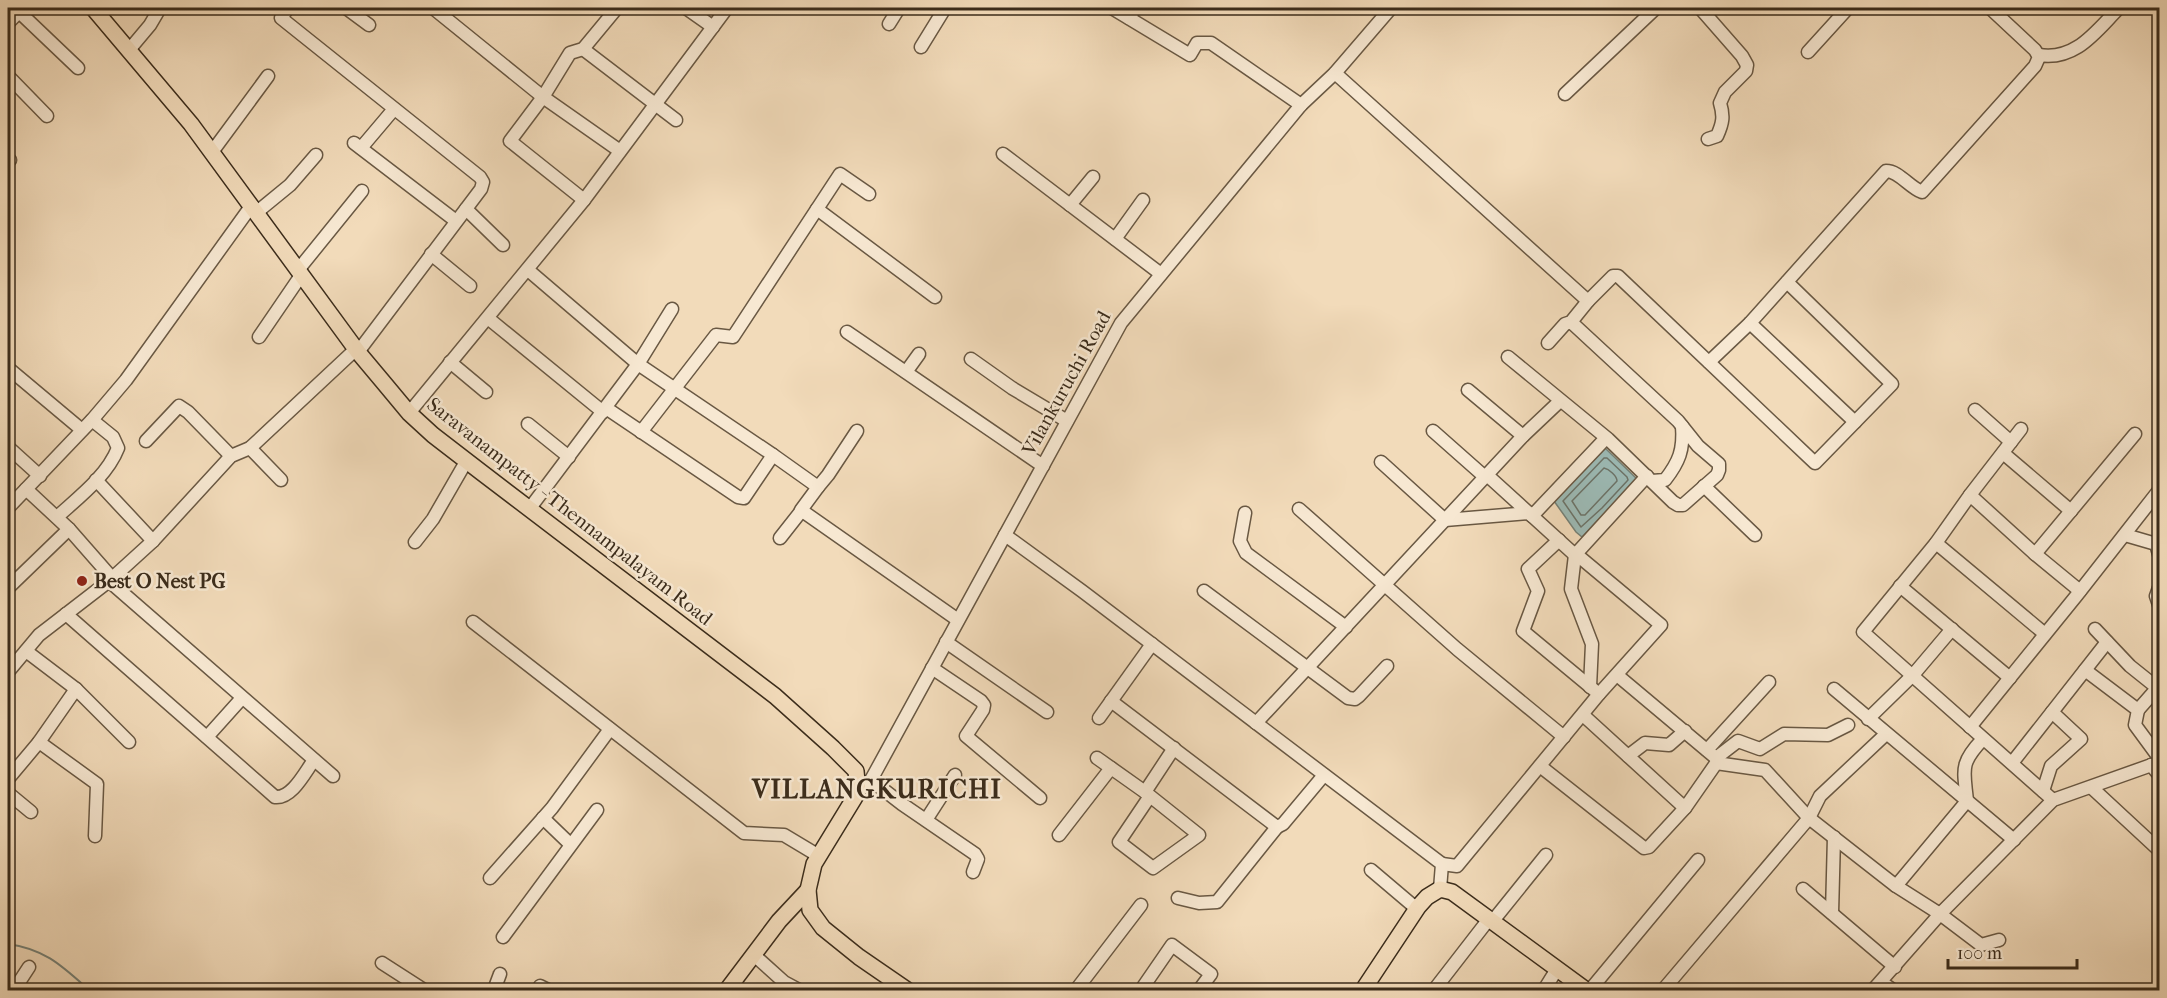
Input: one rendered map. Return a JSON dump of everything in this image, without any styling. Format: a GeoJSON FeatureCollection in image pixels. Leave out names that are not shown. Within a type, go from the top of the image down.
{"type":"FeatureCollection","features":[{"type":"Feature","properties":{"kind":"main road","name":"Saravanampatty - Thennampalayam Road"},"geometry":{"type":"LineString","coordinates":[[93,8],[212,152],[357,351],[409,413],[433,435],[775,696],[856,771],[858,792]]}},
{"type":"Feature","properties":{"kind":"main road"},"geometry":{"type":"LineString","coordinates":[[858,792],[814,864],[808,890],[810,910],[823,928],[859,957],[907,990]]}},
{"type":"Feature","properties":{"kind":"main road"},"geometry":{"type":"LineString","coordinates":[[1363,990],[1417,909],[1427,897],[1440,889],[1452,892],[1585,990]]}},
{"type":"Feature","properties":{"kind":"main road"},"geometry":{"type":"LineString","coordinates":[[727,990],[779,921],[808,890]]}},
{"type":"Feature","properties":{"kind":"street"},"geometry":{"type":"LineString","coordinates":[[129,50],[150,25],[160,8]]}},
{"type":"Feature","properties":{"kind":"street"},"geometry":{"type":"LineString","coordinates":[[9,666],[39,635],[110,579],[153,541],[231,456],[250,448],[357,351],[481,189],[483,182],[480,177],[280,18],[288,8]]}},
{"type":"Feature","properties":{"kind":"street"},"geometry":{"type":"LineString","coordinates":[[346,8],[369,25]]}},
{"type":"Feature","properties":{"kind":"street"},"geometry":{"type":"LineString","coordinates":[[433,8],[543,97],[620,151]]}},
{"type":"Feature","properties":{"kind":"street"},"geometry":{"type":"LineString","coordinates":[[585,200],[510,141],[543,97],[570,53],[583,49],[617,8]]}},
{"type":"Feature","properties":{"kind":"street"},"geometry":{"type":"LineString","coordinates":[[686,8],[713,27]]}},
{"type":"Feature","properties":{"kind":"street"},"geometry":{"type":"LineString","coordinates":[[409,413],[585,200],[727,8]]}},
{"type":"Feature","properties":{"kind":"street"},"geometry":{"type":"LineString","coordinates":[[889,24],[899,8]]}},
{"type":"Feature","properties":{"kind":"street"},"geometry":{"type":"LineString","coordinates":[[921,47],[945,8]]}},
{"type":"Feature","properties":{"kind":"street"},"geometry":{"type":"LineString","coordinates":[[1112,8],[1132,13],[1190,55],[1197,43],[1212,43],[1301,105]]}},
{"type":"Feature","properties":{"kind":"street","name":"Vilankuruchi Road"},"geometry":{"type":"LineString","coordinates":[[858,792],[871,780],[1121,322],[1301,105],[1335,74],[1391,8]]}},
{"type":"Feature","properties":{"kind":"street"},"geometry":{"type":"LineString","coordinates":[[1565,94],[1656,8]]}},
{"type":"Feature","properties":{"kind":"street"},"geometry":{"type":"LineString","coordinates":[[1700,8],[1742,56],[1747,65],[1746,71],[1725,92],[1720,103],[1724,116],[1722,127],[1717,136],[1708,139]]}},
{"type":"Feature","properties":{"kind":"street"},"geometry":{"type":"LineString","coordinates":[[1808,52],[1848,8]]}},
{"type":"Feature","properties":{"kind":"street"},"geometry":{"type":"LineString","coordinates":[[1990,8],[2040,57]]}},
{"type":"Feature","properties":{"kind":"street"},"geometry":{"type":"LineString","coordinates":[[1709,362],[1750,323],[1886,171],[1893,171],[1914,189],[1922,192],[2035,66],[2039,55],[2049,57],[2079,48],[2119,8]]}},
{"type":"Feature","properties":{"kind":"street"},"geometry":{"type":"LineString","coordinates":[[8,23],[19,9],[78,68]]}},
{"type":"Feature","properties":{"kind":"street"},"geometry":{"type":"LineString","coordinates":[[583,49],[676,120]]}},
{"type":"Feature","properties":{"kind":"street"},"geometry":{"type":"LineString","coordinates":[[1335,74],[1588,302]]}},
{"type":"Feature","properties":{"kind":"street"},"geometry":{"type":"LineString","coordinates":[[8,76],[47,116]]}},
{"type":"Feature","properties":{"kind":"street"},"geometry":{"type":"LineString","coordinates":[[212,152],[268,76]]}},
{"type":"Feature","properties":{"kind":"street"},"geometry":{"type":"LineString","coordinates":[[394,109],[358,145],[456,221]]}},
{"type":"Feature","properties":{"kind":"street"},"geometry":{"type":"LineString","coordinates":[[8,508],[92,420],[126,380],[255,209],[290,185],[316,154]]}},
{"type":"Feature","properties":{"kind":"street"},"geometry":{"type":"LineString","coordinates":[[1003,154],[1161,274]]}},
{"type":"Feature","properties":{"kind":"street"},"geometry":{"type":"LineString","coordinates":[[641,432],[716,335],[734,337],[840,174],[869,194]]}},
{"type":"Feature","properties":{"kind":"street"},"geometry":{"type":"LineString","coordinates":[[1070,205],[1093,177]]}},
{"type":"Feature","properties":{"kind":"street"},"geometry":{"type":"LineString","coordinates":[[258,337],[300,272],[362,191]]}},
{"type":"Feature","properties":{"kind":"street"},"geometry":{"type":"LineString","coordinates":[[1115,239],[1143,200]]}},
{"type":"Feature","properties":{"kind":"street"},"geometry":{"type":"LineString","coordinates":[[466,209],[504,245]]}},
{"type":"Feature","properties":{"kind":"street"},"geometry":{"type":"LineString","coordinates":[[817,209],[934,297]]}},
{"type":"Feature","properties":{"kind":"street"},"geometry":{"type":"LineString","coordinates":[[431,254],[470,286]]}},
{"type":"Feature","properties":{"kind":"street"},"geometry":{"type":"LineString","coordinates":[[528,270],[638,364],[818,487]]}},
{"type":"Feature","properties":{"kind":"street"},"geometry":{"type":"LineString","coordinates":[[1548,343],[1565,324],[1571,322],[1613,276],[1618,276],[1815,463],[1892,384],[1787,282]]}},
{"type":"Feature","properties":{"kind":"street"},"geometry":{"type":"LineString","coordinates":[[530,508],[638,364],[672,309]]}},
{"type":"Feature","properties":{"kind":"street"},"geometry":{"type":"LineString","coordinates":[[489,319],[604,410],[738,497],[744,498],[773,455]]}},
{"type":"Feature","properties":{"kind":"street"},"geometry":{"type":"LineString","coordinates":[[1509,357],[1606,438],[1678,505],[1683,505],[1717,475],[1719,464],[1698,446],[1682,426],[1571,322]]}},
{"type":"Feature","properties":{"kind":"street"},"geometry":{"type":"LineString","coordinates":[[1750,323],[1855,422]]}},
{"type":"Feature","properties":{"kind":"street"},"geometry":{"type":"LineString","coordinates":[[847,332],[1043,466]]}},
{"type":"Feature","properties":{"kind":"street"},"geometry":{"type":"LineString","coordinates":[[906,372],[919,354]]}},
{"type":"Feature","properties":{"kind":"street"},"geometry":{"type":"LineString","coordinates":[[971,359],[1012,388],[1067,421]]}},
{"type":"Feature","properties":{"kind":"street"},"geometry":{"type":"LineString","coordinates":[[450,362],[486,393]]}},
{"type":"Feature","properties":{"kind":"street"},"geometry":{"type":"LineString","coordinates":[[8,368],[82,430]]}},
{"type":"Feature","properties":{"kind":"street"},"geometry":{"type":"LineString","coordinates":[[1468,390],[1523,436]]}},
{"type":"Feature","properties":{"kind":"street"},"geometry":{"type":"LineString","coordinates":[[1256,723],[1523,436],[1560,401]]}},
{"type":"Feature","properties":{"kind":"street"},"geometry":{"type":"LineString","coordinates":[[146,441],[179,406],[188,412],[231,456]]}},
{"type":"Feature","properties":{"kind":"street"},"geometry":{"type":"LineString","coordinates":[[1975,410],[2011,442]]}},
{"type":"Feature","properties":{"kind":"street"},"geometry":{"type":"LineString","coordinates":[[57,517],[96,480],[114,458],[118,448],[113,437],[92,420]]}},
{"type":"Feature","properties":{"kind":"street"},"geometry":{"type":"LineString","coordinates":[[528,424],[569,458]]}},
{"type":"Feature","properties":{"kind":"street"},"geometry":{"type":"LineString","coordinates":[[1595,690],[1592,644],[1571,589],[1576,555],[1650,479],[1665,480],[1678,462],[1683,435],[1682,426]]}},
{"type":"Feature","properties":{"kind":"street"},"geometry":{"type":"LineString","coordinates":[[2021,429],[1936,543],[1863,632],[2053,800]]}},
{"type":"Feature","properties":{"kind":"street"},"geometry":{"type":"LineString","coordinates":[[1005,536],[1152,644],[1442,864],[1457,866],[1582,715],[1595,690],[1617,675],[1661,625],[1576,555],[1433,430]]}},
{"type":"Feature","properties":{"kind":"street"},"geometry":{"type":"LineString","coordinates":[[780,538],[858,431]]}},
{"type":"Feature","properties":{"kind":"street"},"geometry":{"type":"LineString","coordinates":[[2035,554],[2134,434]]}},
{"type":"Feature","properties":{"kind":"street"},"geometry":{"type":"LineString","coordinates":[[1381,462],[1445,520],[1530,515],[1606,438]]}},
{"type":"Feature","properties":{"kind":"street"},"geometry":{"type":"LineString","coordinates":[[8,447],[40,476]]}},
{"type":"Feature","properties":{"kind":"street"},"geometry":{"type":"LineString","coordinates":[[250,448],[281,480]]}},
{"type":"Feature","properties":{"kind":"street"},"geometry":{"type":"LineString","coordinates":[[2002,453],[2071,511]]}},
{"type":"Feature","properties":{"kind":"street"},"geometry":{"type":"LineString","coordinates":[[415,542],[433,519],[467,460]]}},
{"type":"Feature","properties":{"kind":"street"},"geometry":{"type":"LineString","coordinates":[[96,480],[153,541]]}},
{"type":"Feature","properties":{"kind":"street"},"geometry":{"type":"LineString","coordinates":[[1704,486],[1755,535]]}},
{"type":"Feature","properties":{"kind":"street"},"geometry":{"type":"LineString","coordinates":[[26,489],[69,529],[110,579],[333,776]]}},
{"type":"Feature","properties":{"kind":"street"},"geometry":{"type":"LineString","coordinates":[[1970,727],[2160,489]]}},
{"type":"Feature","properties":{"kind":"street"},"geometry":{"type":"LineString","coordinates":[[1970,495],[2080,591]]}},
{"type":"Feature","properties":{"kind":"street"},"geometry":{"type":"LineString","coordinates":[[1299,509],[1457,649],[1564,737]]}},
{"type":"Feature","properties":{"kind":"street"},"geometry":{"type":"LineString","coordinates":[[802,510],[958,620]]}},
{"type":"Feature","properties":{"kind":"street"},"geometry":{"type":"LineString","coordinates":[[1245,513],[1240,541],[1246,553],[1346,627]]}},
{"type":"Feature","properties":{"kind":"street"},"geometry":{"type":"LineString","coordinates":[[8,588],[69,529]]}},
{"type":"Feature","properties":{"kind":"street"},"geometry":{"type":"LineString","coordinates":[[2125,535],[2156,544],[2160,558]]}},
{"type":"Feature","properties":{"kind":"street"},"geometry":{"type":"LineString","coordinates":[[1559,540],[1528,569],[1538,591],[1523,631],[1595,690]]}},
{"type":"Feature","properties":{"kind":"street"},"geometry":{"type":"LineString","coordinates":[[1936,543],[2045,634]]}},
{"type":"Feature","properties":{"kind":"street"},"geometry":{"type":"LineString","coordinates":[[2160,585],[2156,596],[2160,608]]}},
{"type":"Feature","properties":{"kind":"street"},"geometry":{"type":"LineString","coordinates":[[1900,586],[2010,678]]}},
{"type":"Feature","properties":{"kind":"street"},"geometry":{"type":"LineString","coordinates":[[1204,591],[1248,626],[1351,699],[1359,696],[1387,666]]}},
{"type":"Feature","properties":{"kind":"street"},"geometry":{"type":"LineString","coordinates":[[66,614],[275,797],[281,798],[288,795],[314,760]]}},
{"type":"Feature","properties":{"kind":"street"},"geometry":{"type":"LineString","coordinates":[[473,622],[744,833],[784,835],[819,856]]}},
{"type":"Feature","properties":{"kind":"street"},"geometry":{"type":"LineString","coordinates":[[1868,719],[1913,675],[1952,629]]}},
{"type":"Feature","properties":{"kind":"street"},"geometry":{"type":"LineString","coordinates":[[2095,629],[2130,666],[2159,688],[2138,710],[2135,725],[2157,762],[2160,776]]}},
{"type":"Feature","properties":{"kind":"street"},"geometry":{"type":"LineString","coordinates":[[946,642],[1047,712]]}},
{"type":"Feature","properties":{"kind":"street"},"geometry":{"type":"LineString","coordinates":[[2012,764],[2107,642]]}},
{"type":"Feature","properties":{"kind":"street"},"geometry":{"type":"LineString","coordinates":[[1099,718],[1152,644]]}},
{"type":"Feature","properties":{"kind":"street"},"geometry":{"type":"LineString","coordinates":[[26,651],[76,688],[129,742]]}},
{"type":"Feature","properties":{"kind":"street"},"geometry":{"type":"LineString","coordinates":[[932,668],[984,705],[984,710],[966,736],[1040,798]]}},
{"type":"Feature","properties":{"kind":"street"},"geometry":{"type":"LineString","coordinates":[[2085,670],[2138,710]]}},
{"type":"Feature","properties":{"kind":"street"},"geometry":{"type":"LineString","coordinates":[[1617,675],[1713,757],[1765,770],[1809,818],[1896,886],[1940,914],[1981,945],[1999,940]]}},
{"type":"Feature","properties":{"kind":"street"},"geometry":{"type":"LineString","coordinates":[[1540,766],[1644,848],[1649,847],[1685,808],[1713,757],[1769,682]]}},
{"type":"Feature","properties":{"kind":"street"},"geometry":{"type":"LineString","coordinates":[[8,779],[39,742],[76,688]]}},
{"type":"Feature","properties":{"kind":"street"},"geometry":{"type":"LineString","coordinates":[[1834,689],[2014,840]]}},
{"type":"Feature","properties":{"kind":"street"},"geometry":{"type":"LineString","coordinates":[[207,737],[242,698]]}},
{"type":"Feature","properties":{"kind":"street"},"geometry":{"type":"LineString","coordinates":[[1111,700],[1277,827]]}},
{"type":"Feature","properties":{"kind":"street"},"geometry":{"type":"LineString","coordinates":[[2043,792],[2051,766],[2081,739],[2052,712]]}},
{"type":"Feature","properties":{"kind":"street"},"geometry":{"type":"LineString","coordinates":[[1582,715],[1685,808]]}},
{"type":"Feature","properties":{"kind":"street"},"geometry":{"type":"LineString","coordinates":[[1754,768],[1760,749],[1784,734],[1828,735],[1848,725]]}},
{"type":"Feature","properties":{"kind":"street"},"geometry":{"type":"LineString","coordinates":[[490,878],[543,818],[610,729]]}},
{"type":"Feature","properties":{"kind":"street"},"geometry":{"type":"LineString","coordinates":[[1628,756],[1645,743],[1669,745],[1685,731]]}},
{"type":"Feature","properties":{"kind":"street"},"geometry":{"type":"LineString","coordinates":[[1663,990],[1809,818],[1820,796],[1886,734]]}},
{"type":"Feature","properties":{"kind":"street"},"geometry":{"type":"LineString","coordinates":[[1896,886],[1967,801],[1963,767],[1972,750],[1983,740]]}},
{"type":"Feature","properties":{"kind":"street"},"geometry":{"type":"LineString","coordinates":[[1713,757],[1738,741],[1760,749]]}},
{"type":"Feature","properties":{"kind":"street"},"geometry":{"type":"LineString","coordinates":[[39,742],[97,784],[95,836]]}},
{"type":"Feature","properties":{"kind":"street"},"geometry":{"type":"LineString","coordinates":[[1097,758],[1147,794],[1199,835],[1153,868],[1119,842],[1147,794],[1174,748]]}},
{"type":"Feature","properties":{"kind":"street"},"geometry":{"type":"LineString","coordinates":[[1893,990],[1877,986],[1940,914],[2053,800],[2157,762]]}},
{"type":"Feature","properties":{"kind":"street"},"geometry":{"type":"LineString","coordinates":[[1059,835],[1111,768]]}},
{"type":"Feature","properties":{"kind":"street"},"geometry":{"type":"LineString","coordinates":[[926,820],[955,775]]}},
{"type":"Feature","properties":{"kind":"street"},"geometry":{"type":"LineString","coordinates":[[1178,898],[1199,903],[1217,902],[1277,827],[1283,824],[1324,775]]}},
{"type":"Feature","properties":{"kind":"street"},"geometry":{"type":"LineString","coordinates":[[871,780],[975,854],[978,859],[973,872]]}},
{"type":"Feature","properties":{"kind":"street"},"geometry":{"type":"LineString","coordinates":[[2091,787],[2160,851]]}},
{"type":"Feature","properties":{"kind":"street"},"geometry":{"type":"LineString","coordinates":[[8,793],[31,812]]}},
{"type":"Feature","properties":{"kind":"street"},"geometry":{"type":"LineString","coordinates":[[503,937],[597,810]]}},
{"type":"Feature","properties":{"kind":"street"},"geometry":{"type":"LineString","coordinates":[[543,818],[570,844]]}},
{"type":"Feature","properties":{"kind":"street"},"geometry":{"type":"LineString","coordinates":[[1832,913],[1834,837]]}},
{"type":"Feature","properties":{"kind":"street"},"geometry":{"type":"LineString","coordinates":[[1434,990],[1546,855]]}},
{"type":"Feature","properties":{"kind":"street"},"geometry":{"type":"LineString","coordinates":[[1585,990],[1698,860]]}},
{"type":"Feature","properties":{"kind":"street"},"geometry":{"type":"LineString","coordinates":[[1440,889],[1442,864]]}},
{"type":"Feature","properties":{"kind":"street"},"geometry":{"type":"LineString","coordinates":[[1371,870],[1417,909]]}},
{"type":"Feature","properties":{"kind":"street"},"geometry":{"type":"LineString","coordinates":[[1803,889],[1895,967]]}},
{"type":"Feature","properties":{"kind":"street"},"geometry":{"type":"LineString","coordinates":[[1083,988],[1141,905]]}},
{"type":"Feature","properties":{"kind":"street"},"geometry":{"type":"LineString","coordinates":[[1141,990],[1172,945],[1211,974],[1198,990]]}},
{"type":"Feature","properties":{"kind":"street"},"geometry":{"type":"LineString","coordinates":[[754,955],[784,982],[799,990]]}},
{"type":"Feature","properties":{"kind":"street"},"geometry":{"type":"LineString","coordinates":[[382,963],[424,990]]}},
{"type":"Feature","properties":{"kind":"street"},"geometry":{"type":"LineString","coordinates":[[14,990],[29,967]]}},
{"type":"Feature","properties":{"kind":"street"},"geometry":{"type":"LineString","coordinates":[[1544,990],[1557,969]]}},
{"type":"Feature","properties":{"kind":"street"},"geometry":{"type":"LineString","coordinates":[[494,990],[500,974]]}},
{"type":"Feature","properties":{"kind":"water"},"geometry":{"type":"Polygon","coordinates":[[[1605,448],[1637,479],[1582,537],[1554,501],[1605,448]]]}},
{"type":"Feature","properties":{"kind":"waterway"},"geometry":{"type":"LineString","coordinates":[[8,944],[43,954],[89,990]]}},
{"type":"Feature","properties":{"kind":"place","name":"Best O Nest PG"},"geometry":{"type":"Point","coordinates":[82,581]}},
{"type":"Feature","properties":{"kind":"district","name":"VILLANGKURICHI"},"geometry":{"type":"Point","coordinates":[877,789]}}]}
